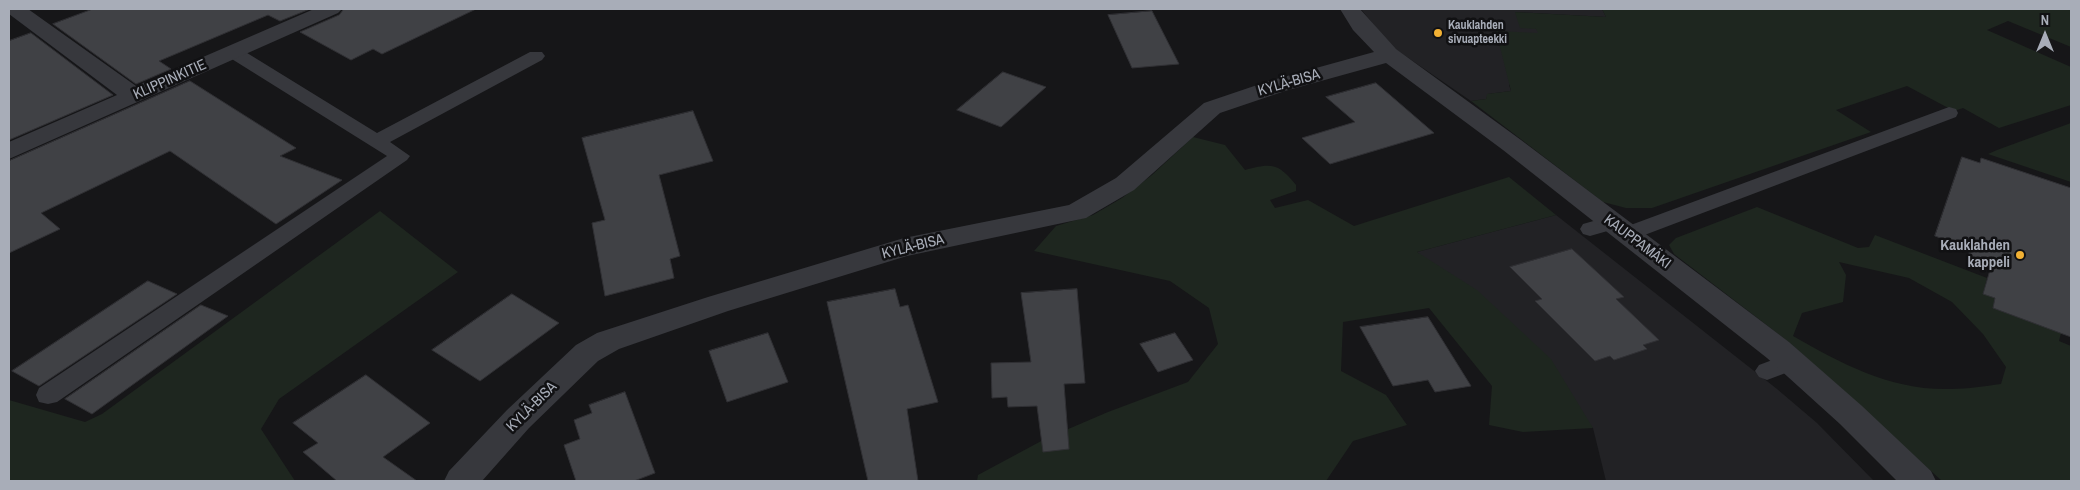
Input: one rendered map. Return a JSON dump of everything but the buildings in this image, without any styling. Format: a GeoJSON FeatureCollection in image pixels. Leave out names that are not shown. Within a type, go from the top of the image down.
{"type":"FeatureCollection","features":[{"type":"Feature","properties":{"kind":"street"},"geometry":{"type":"LineString","coordinates":[[15,9],[134,96]]}},
{"type":"Feature","properties":{"kind":"street","name":"KLIPPINKITIE"},"geometry":{"type":"LineString","coordinates":[[9,151],[331,9]]}},
{"type":"Feature","properties":{"kind":"street","name":"KAUPPAMÄKI"},"geometry":{"type":"LineString","coordinates":[[1350,9],[1361,26],[1388,54],[1610,228],[1779,367],[1851,415],[1919,481]]}},
{"type":"Feature","properties":{"kind":"street","name":"KYLÄ-BISA"},"geometry":{"type":"LineString","coordinates":[[461,481],[518,419],[582,358],[608,341],[718,304],[904,247],[1076,212],[1125,184],[1212,108],[1270,88],[1370,61],[1388,54]]}},
{"type":"Feature","properties":{"kind":"lane"},"geometry":{"type":"LineString","coordinates":[[48,395],[400,156],[233,52]]}},
{"type":"Feature","properties":{"kind":"lane"},"geometry":{"type":"LineString","coordinates":[[376,141],[536,56]]}},
{"type":"Feature","properties":{"kind":"lane"},"geometry":{"type":"LineString","coordinates":[[1610,228],[1949,113]]}},
{"type":"Feature","properties":{"kind":"shaded area"},"geometry":{"type":"Polygon","coordinates":[[[1361,9],[1602,9],[1606,17],[1515,12],[1536,29],[1616,35],[1509,85],[1511,91],[1488,94],[1486,99],[1471,101],[1391,46],[1361,9]]]}},
{"type":"Feature","properties":{"kind":"shaded area"},"geometry":{"type":"Polygon","coordinates":[[[1602,9],[2071,9],[2071,47],[2008,21],[1987,30],[2071,67],[2071,105],[1999,128],[1963,108],[1954,111],[1907,86],[1836,110],[1871,132],[1652,208],[1626,208],[1603,202],[1471,101],[1486,99],[1487,94],[1511,91],[1496,31],[1538,33],[1536,29],[1520,28],[1515,12],[1606,17],[1602,9]]]}},
{"type":"Feature","properties":{"kind":"shaded area"},"geometry":{"type":"Polygon","coordinates":[[[2071,123],[2071,182],[1988,154],[1997,150],[2071,123]]]}},
{"type":"Feature","properties":{"kind":"shaded area"},"geometry":{"type":"Polygon","coordinates":[[[1193,137],[1225,145],[1245,170],[1268,166],[1284,172],[1296,185],[1296,191],[1270,200],[1275,208],[1308,200],[1354,226],[1509,177],[1556,215],[1417,252],[1477,290],[1551,359],[1593,428],[1523,432],[1489,425],[1492,386],[1429,308],[1343,322],[1341,371],[1386,395],[1407,425],[1353,441],[1326,481],[977,481],[978,475],[1045,439],[1108,412],[1188,382],[1218,344],[1209,308],[1170,281],[1034,251],[1056,226],[1093,215],[1122,198],[1152,175],[1193,137]]]}},
{"type":"Feature","properties":{"kind":"shaded area"},"geometry":{"type":"Polygon","coordinates":[[[1757,207],[1858,248],[1869,247],[1875,235],[1987,278],[1983,294],[1995,298],[1993,308],[2061,333],[2059,341],[2071,346],[2071,481],[1942,481],[1790,343],[1674,254],[1669,245],[1676,238],[1757,207]],[[1839,262],[1846,275],[1843,302],[1802,313],[1793,336],[1849,366],[1908,386],[1951,389],[2001,384],[2006,367],[1983,334],[1952,302],[1909,278],[1839,262]]]}},
{"type":"Feature","properties":{"kind":"shaded area"},"geometry":{"type":"Polygon","coordinates":[[[380,211],[458,272],[279,399],[261,429],[295,481],[9,481],[9,400],[85,422],[102,414],[380,211]]]}},
{"type":"Feature","properties":{"kind":"shaded area"},"geometry":{"type":"Polygon","coordinates":[[[1556,215],[1777,389],[1817,423],[1874,481],[1606,481],[1593,428],[1417,252],[1556,215]]]}},
{"type":"Feature","properties":{"kind":"place","name":"Kauklahden sivuapteekki"},"geometry":{"type":"Point","coordinates":[1438,33]}},
{"type":"Feature","properties":{"kind":"place","name":"Kauklahden kappeli"},"geometry":{"type":"Point","coordinates":[2020,255]}}]}
